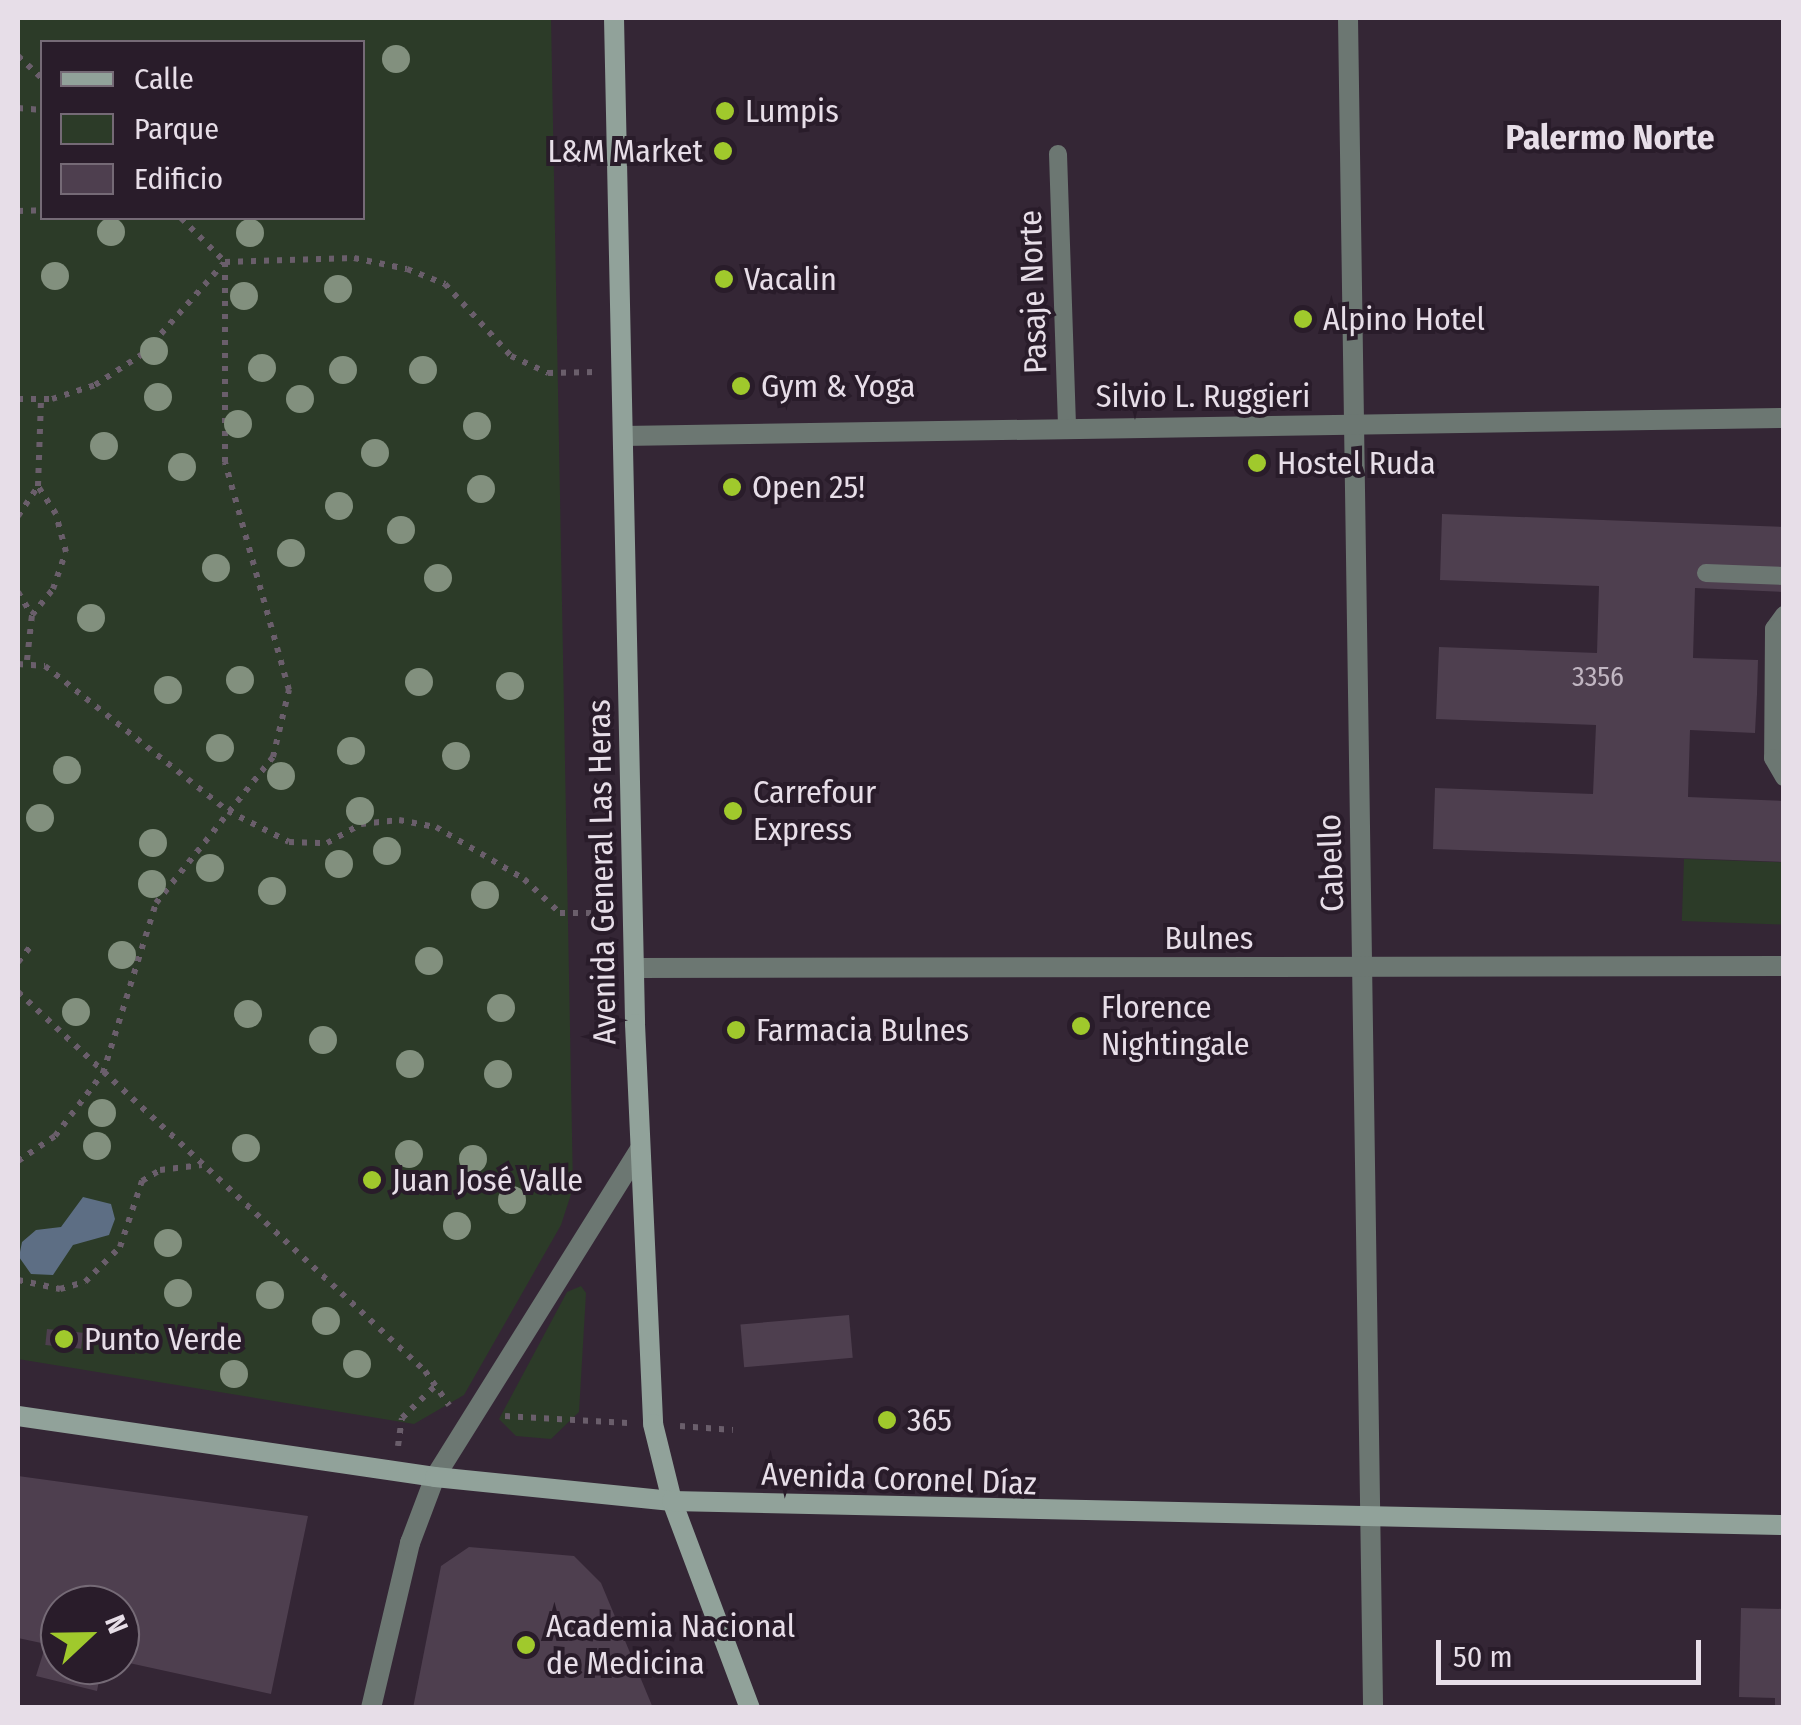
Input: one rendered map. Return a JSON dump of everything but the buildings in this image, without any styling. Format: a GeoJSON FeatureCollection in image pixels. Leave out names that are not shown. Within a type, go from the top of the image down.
{"type":"FeatureCollection","features":[{"type":"Feature","properties":{"kind":"main road","name":"Avenida General Las Heras"},"geometry":{"type":"LineString","coordinates":[[614,18],[634,968],[652,1424],[672,1501],[750,1708]]}},
{"type":"Feature","properties":{"kind":"main road","name":"Avenida Coronel Díaz"},"geometry":{"type":"LineString","coordinates":[[18,1416],[435,1477],[672,1501],[1371,1521],[1784,1525]]}},
{"type":"Feature","properties":{"kind":"street","name":"Cabello"},"geometry":{"type":"LineString","coordinates":[[1348,18],[1373,1708]]}},
{"type":"Feature","properties":{"kind":"street","name":"Silvio L. Ruggieri"},"geometry":{"type":"LineString","coordinates":[[624,436],[1784,418]]}},
{"type":"Feature","properties":{"kind":"street","name":"Bulnes"},"geometry":{"type":"LineString","coordinates":[[634,968],[1784,966]]}},
{"type":"Feature","properties":{"kind":"street"},"geometry":{"type":"LineString","coordinates":[[371,1708],[410,1543],[435,1477],[639,1152]]}},
{"type":"Feature","properties":{"kind":"lane","name":"Pasaje Norte"},"geometry":{"type":"LineString","coordinates":[[1058,154],[1068,428]]}},
{"type":"Feature","properties":{"kind":"lane"},"geometry":{"type":"LineString","coordinates":[[1706,574],[1784,576]]}},
{"type":"Feature","properties":{"kind":"lane"},"geometry":{"type":"LineString","coordinates":[[1784,615],[1774,630],[1773,758],[1784,776]]}},
{"type":"Feature","properties":{"kind":"path"},"geometry":{"type":"LineString","coordinates":[[18,56],[40,76]]}},
{"type":"Feature","properties":{"kind":"path"},"geometry":{"type":"LineString","coordinates":[[18,1161],[55,1136],[102,1073],[156,903],[273,757],[290,690],[224,462],[225,262],[183,220]]}},
{"type":"Feature","properties":{"kind":"path"},"geometry":{"type":"LineString","coordinates":[[18,400],[41,399],[95,385],[144,354],[225,262],[354,258],[406,269],[445,284],[512,356],[548,372],[622,372]]}},
{"type":"Feature","properties":{"kind":"path"},"geometry":{"type":"LineString","coordinates":[[18,516],[38,486],[41,399]]}},
{"type":"Feature","properties":{"kind":"path"},"geometry":{"type":"LineString","coordinates":[[27,660],[32,614],[53,589],[66,552],[56,514],[38,486]]}},
{"type":"Feature","properties":{"kind":"path"},"geometry":{"type":"LineString","coordinates":[[18,592],[32,614]]}},
{"type":"Feature","properties":{"kind":"path"},"geometry":{"type":"LineString","coordinates":[[27,660],[62,678],[228,811],[289,842],[309,844],[362,824],[398,820],[436,827],[524,880],[560,913],[634,913]]}},
{"type":"Feature","properties":{"kind":"path"},"geometry":{"type":"LineString","coordinates":[[18,664],[27,660]]}},
{"type":"Feature","properties":{"kind":"path"},"geometry":{"type":"LineString","coordinates":[[18,962],[32,945]]}},
{"type":"Feature","properties":{"kind":"path"},"geometry":{"type":"LineString","coordinates":[[18,992],[425,1371],[448,1405],[478,1412],[733,1430]]}},
{"type":"Feature","properties":{"kind":"path"},"geometry":{"type":"LineString","coordinates":[[18,1280],[60,1289],[85,1282],[120,1247],[142,1181],[160,1170],[204,1164]]}},
{"type":"Feature","properties":{"kind":"green space"},"geometry":{"type":"Polygon","coordinates":[[[18,18],[551,18],[573,1188],[561,1225],[464,1395],[414,1424],[18,1359],[18,18]]]}},
{"type":"Feature","properties":{"kind":"green space"},"geometry":{"type":"Polygon","coordinates":[[[1684,859],[1783,862],[1781,924],[1682,921],[1684,859]]]}},
{"type":"Feature","properties":{"kind":"green space"},"geometry":{"type":"Polygon","coordinates":[[[581,1286],[586,1293],[579,1412],[551,1439],[516,1436],[499,1419],[567,1292],[581,1286]]]}},
{"type":"Feature","properties":{"kind":"water"},"geometry":{"type":"Polygon","coordinates":[[[83,1197],[111,1204],[115,1219],[109,1235],[73,1245],[53,1275],[31,1274],[19,1257],[22,1242],[36,1230],[61,1227],[83,1197]]]}},
{"type":"Feature","properties":{"kind":"place","name":"Lumpis"},"geometry":{"type":"Point","coordinates":[725,111]}},
{"type":"Feature","properties":{"kind":"place","name":"L&M Market"},"geometry":{"type":"Point","coordinates":[723,151]}},
{"type":"Feature","properties":{"kind":"place","name":"Vacalin"},"geometry":{"type":"Point","coordinates":[724,279]}},
{"type":"Feature","properties":{"kind":"place","name":"Alpino Hotel"},"geometry":{"type":"Point","coordinates":[1303,319]}},
{"type":"Feature","properties":{"kind":"place","name":"Gym & Yoga"},"geometry":{"type":"Point","coordinates":[741,386]}},
{"type":"Feature","properties":{"kind":"place","name":"Hostel Ruda"},"geometry":{"type":"Point","coordinates":[1257,463]}},
{"type":"Feature","properties":{"kind":"place","name":"Open 25!"},"geometry":{"type":"Point","coordinates":[732,487]}},
{"type":"Feature","properties":{"kind":"place","name":"Carrefour Express"},"geometry":{"type":"Point","coordinates":[733,811]}},
{"type":"Feature","properties":{"kind":"place","name":"Florence Nightingale"},"geometry":{"type":"Point","coordinates":[1081,1026]}},
{"type":"Feature","properties":{"kind":"place","name":"Farmacia Bulnes"},"geometry":{"type":"Point","coordinates":[736,1030]}},
{"type":"Feature","properties":{"kind":"place","name":"Juan José Valle"},"geometry":{"type":"Point","coordinates":[372,1180]}},
{"type":"Feature","properties":{"kind":"place","name":"Punto Verde"},"geometry":{"type":"Point","coordinates":[64,1339]}},
{"type":"Feature","properties":{"kind":"place","name":"365"},"geometry":{"type":"Point","coordinates":[887,1420]}},
{"type":"Feature","properties":{"kind":"place","name":"Academia Nacional de Medicina"},"geometry":{"type":"Point","coordinates":[526,1645]}},
{"type":"Feature","properties":{"kind":"district","name":"Palermo Norte"},"geometry":{"type":"Point","coordinates":[1610,137]}}]}
